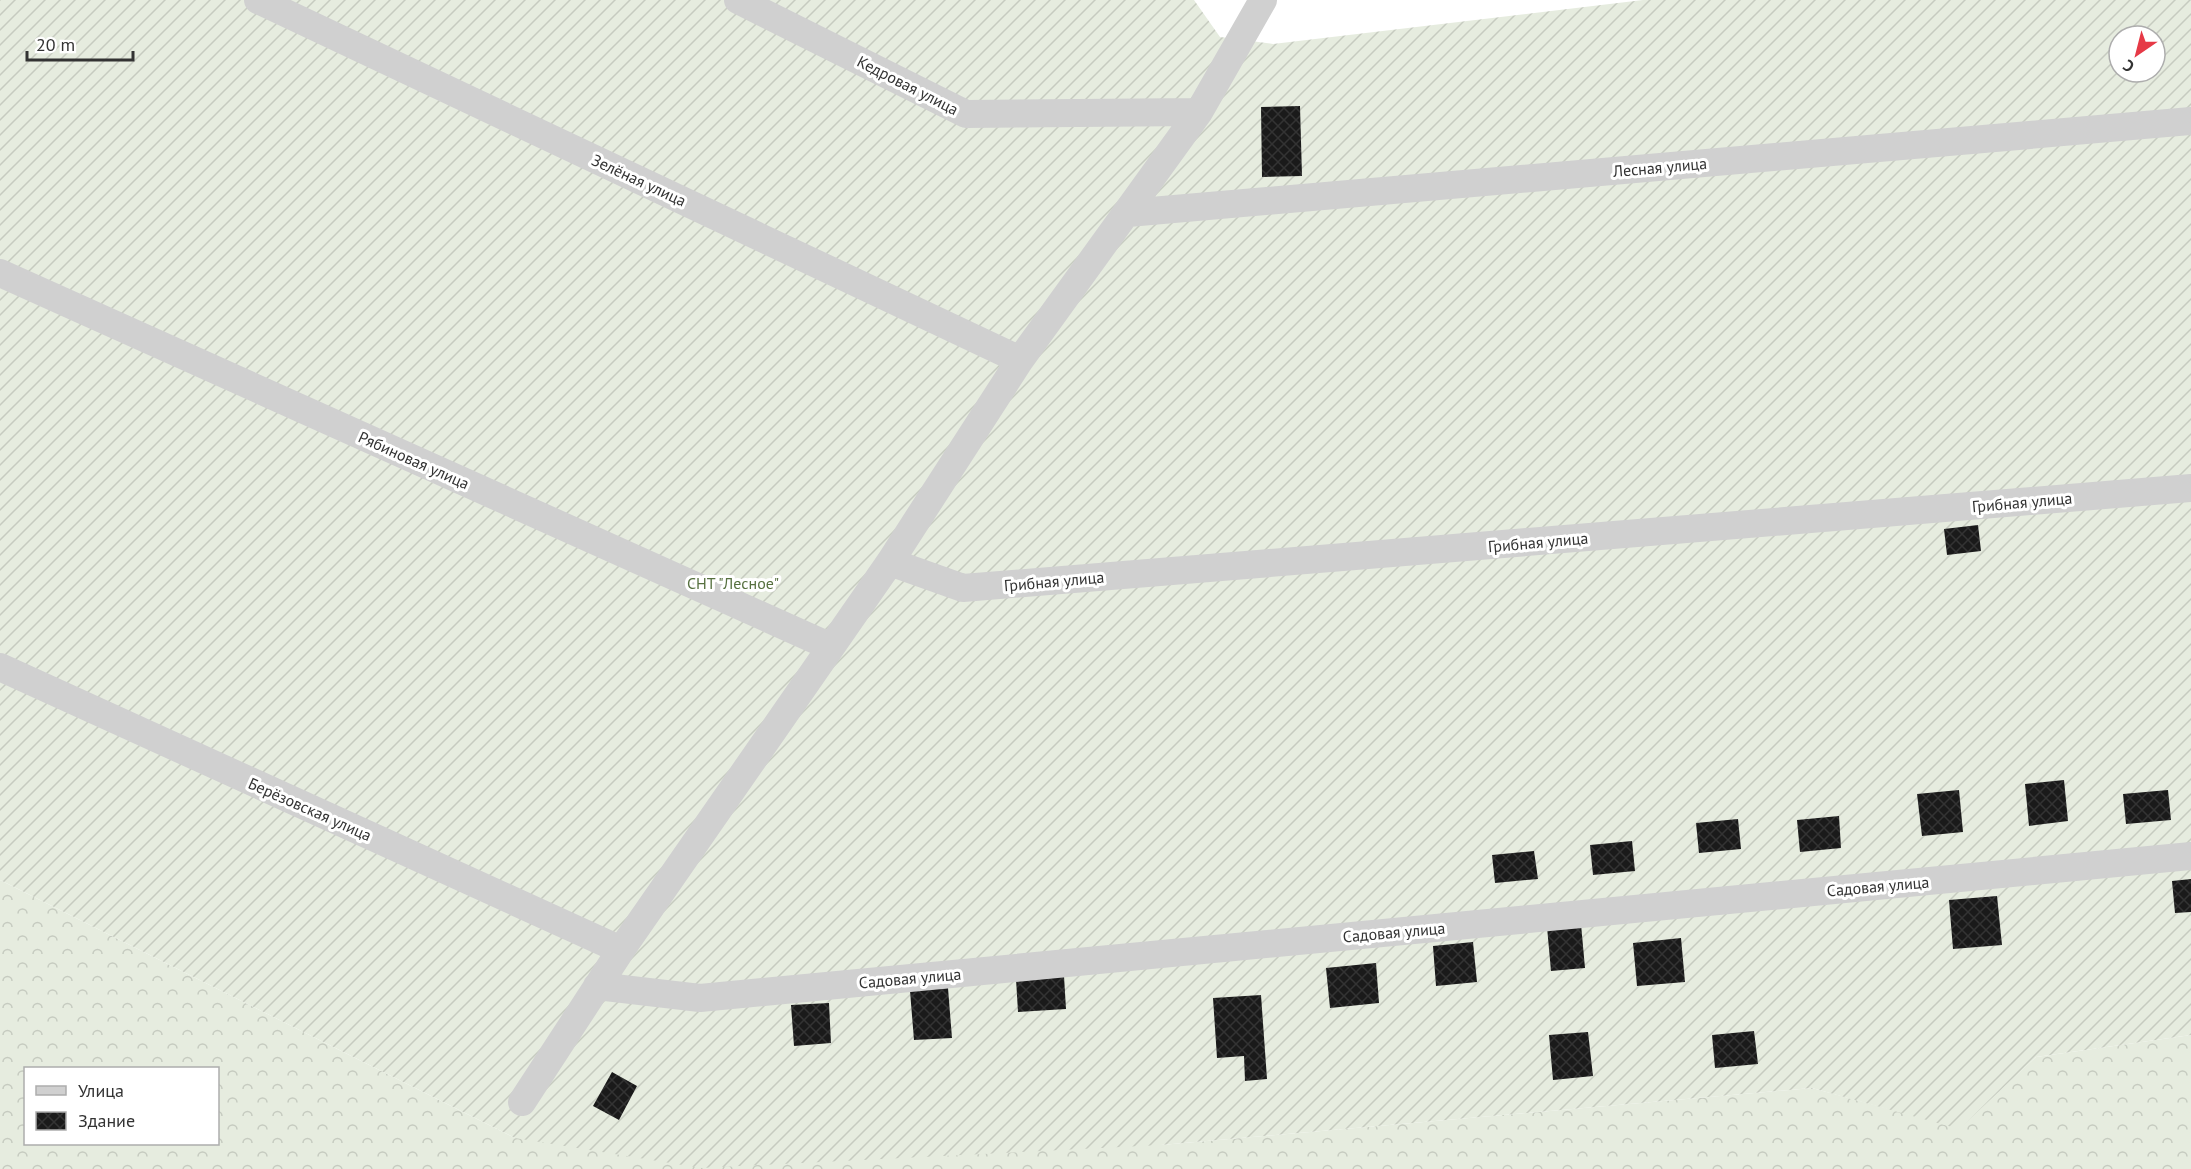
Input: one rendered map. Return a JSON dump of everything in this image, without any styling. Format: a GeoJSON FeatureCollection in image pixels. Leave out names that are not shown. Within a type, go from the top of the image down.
{"type":"FeatureCollection","features":[{"type":"Feature","properties":{"kind":"street","name":"Зелёная улица"},"geometry":{"type":"LineString","coordinates":[[258,0],[1020,360]]}},
{"type":"Feature","properties":{"kind":"street","name":"Кедровая улица"},"geometry":{"type":"LineString","coordinates":[[738,0],[966,114],[1199,112]]}},
{"type":"Feature","properties":{"kind":"street"},"geometry":{"type":"LineString","coordinates":[[522,1102],[621,950],[829,646],[890,562],[1020,360],[1199,112],[1263,0]]}},
{"type":"Feature","properties":{"kind":"street","name":"Лесная улица"},"geometry":{"type":"LineString","coordinates":[[1128,213],[2191,121]]}},
{"type":"Feature","properties":{"kind":"street","name":"Рябиновая улица"},"geometry":{"type":"LineString","coordinates":[[0,273],[829,646]]}},
{"type":"Feature","properties":{"kind":"street","name":"Грибная улица"},"geometry":{"type":"LineString","coordinates":[[890,562],[963,588],[2191,488]]}},
{"type":"Feature","properties":{"kind":"street","name":"Берёзовская улица"},"geometry":{"type":"LineString","coordinates":[[0,668],[621,950]]}},
{"type":"Feature","properties":{"kind":"street","name":"Садовая улица"},"geometry":{"type":"LineString","coordinates":[[597,986],[700,998],[2191,856]]}},
{"type":"Feature","properties":{"kind":"green space","name":"СНТ \"Лесное\""},"geometry":{"type":"Polygon","coordinates":[[[0,0],[1194,0],[1220,37],[1273,44],[1643,0],[2191,0],[2191,1035],[2036,1057],[1959,1129],[1812,1088],[1161,1145],[701,1168],[515,1138],[0,880],[0,0]]]}},
{"type":"Feature","properties":{"kind":"green space"},"geometry":{"type":"Polygon","coordinates":[[[0,880],[515,1138],[1161,1145],[1812,1088],[1959,1128],[2036,1057],[2191,1035],[2191,1169],[0,1169],[0,880]]]}},
{"type":"Feature","properties":{"kind":"building"},"geometry":{"type":"Polygon","coordinates":[[[1300,106],[1302,176],[1262,177],[1261,107],[1300,106]]]}},
{"type":"Feature","properties":{"kind":"building"},"geometry":{"type":"Polygon","coordinates":[[[1978,525],[1981,551],[1947,555],[1944,529],[1978,525]]]}},
{"type":"Feature","properties":{"kind":"building"},"geometry":{"type":"Polygon","coordinates":[[[2064,780],[2068,821],[2029,826],[2025,784],[2064,780]]]}},
{"type":"Feature","properties":{"kind":"building"},"geometry":{"type":"Polygon","coordinates":[[[1959,790],[1963,832],[1922,836],[1917,794],[1959,790]]]}},
{"type":"Feature","properties":{"kind":"building"},"geometry":{"type":"Polygon","coordinates":[[[2168,790],[2171,820],[2126,824],[2123,794],[2168,790]]]}},
{"type":"Feature","properties":{"kind":"building"},"geometry":{"type":"Polygon","coordinates":[[[1839,816],[1841,848],[1800,852],[1797,820],[1839,816]]]}},
{"type":"Feature","properties":{"kind":"building"},"geometry":{"type":"Polygon","coordinates":[[[1738,819],[1741,849],[1699,853],[1696,823],[1738,819]]]}},
{"type":"Feature","properties":{"kind":"building"},"geometry":{"type":"Polygon","coordinates":[[[1632,841],[1635,871],[1593,875],[1590,845],[1632,841]]]}},
{"type":"Feature","properties":{"kind":"building"},"geometry":{"type":"Polygon","coordinates":[[[1534,851],[1538,879],[1495,883],[1492,855],[1534,851]]]}},
{"type":"Feature","properties":{"kind":"building"},"geometry":{"type":"Polygon","coordinates":[[[2191,879],[2191,912],[2175,913],[2172,881],[2191,879]]]}},
{"type":"Feature","properties":{"kind":"building"},"geometry":{"type":"Polygon","coordinates":[[[1997,896],[2002,945],[1953,949],[1949,900],[1997,896]]]}},
{"type":"Feature","properties":{"kind":"building"},"geometry":{"type":"Polygon","coordinates":[[[1581,924],[1585,968],[1551,971],[1547,927],[1581,924]]]}},
{"type":"Feature","properties":{"kind":"building"},"geometry":{"type":"Polygon","coordinates":[[[1681,938],[1685,982],[1637,986],[1633,943],[1681,938]]]}},
{"type":"Feature","properties":{"kind":"building"},"geometry":{"type":"Polygon","coordinates":[[[1473,942],[1477,982],[1436,986],[1433,946],[1473,942]]]}},
{"type":"Feature","properties":{"kind":"building"},"geometry":{"type":"Polygon","coordinates":[[[1376,963],[1379,1003],[1330,1008],[1326,968],[1376,963]]]}},
{"type":"Feature","properties":{"kind":"building"},"geometry":{"type":"Polygon","coordinates":[[[1064,976],[1066,1009],[1018,1012],[1016,979],[1064,976]]]}},
{"type":"Feature","properties":{"kind":"building"},"geometry":{"type":"Polygon","coordinates":[[[948,988],[952,1038],[914,1040],[910,991],[948,988]]]}},
{"type":"Feature","properties":{"kind":"building"},"geometry":{"type":"Polygon","coordinates":[[[1261,995],[1267,1079],[1245,1081],[1244,1056],[1217,1058],[1213,998],[1261,995]]]}},
{"type":"Feature","properties":{"kind":"building"},"geometry":{"type":"Polygon","coordinates":[[[829,1003],[831,1043],[794,1046],[791,1005],[829,1003]]]}},
{"type":"Feature","properties":{"kind":"building"},"geometry":{"type":"Polygon","coordinates":[[[1754,1031],[1758,1064],[1715,1068],[1712,1035],[1754,1031]]]}},
{"type":"Feature","properties":{"kind":"building"},"geometry":{"type":"Polygon","coordinates":[[[1588,1032],[1593,1076],[1553,1080],[1549,1035],[1588,1032]]]}},
{"type":"Feature","properties":{"kind":"building"},"geometry":{"type":"Polygon","coordinates":[[[612,1072],[637,1086],[619,1120],[593,1106],[612,1072]]]}}]}
